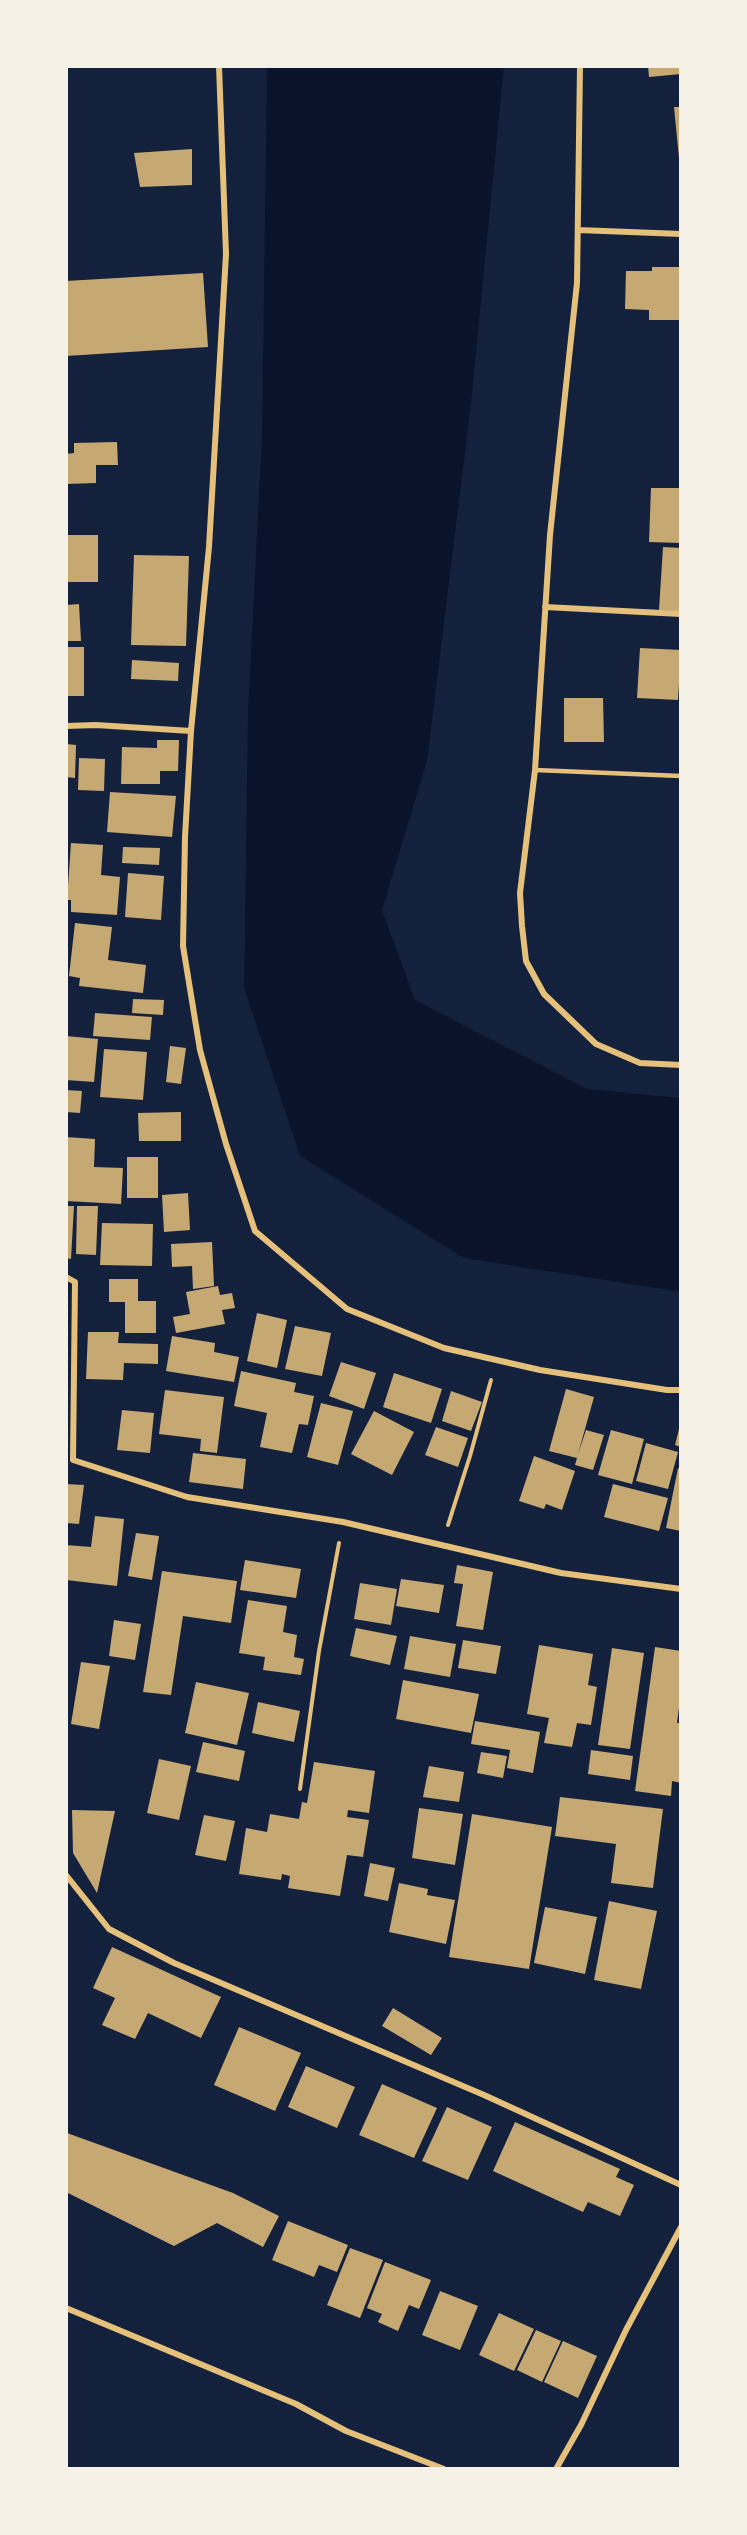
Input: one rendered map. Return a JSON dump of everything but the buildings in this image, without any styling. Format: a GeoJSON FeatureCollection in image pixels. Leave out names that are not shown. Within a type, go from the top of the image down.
{"type":"FeatureCollection","features":[{"type":"Feature","properties":{"kind":"street"},"geometry":{"type":"LineString","coordinates":[[219,66],[226,254],[209,547],[191,731],[184,837],[183,946],[200,1050],[226,1144],[255,1231],[347,1309],[444,1348],[552,1372],[667,1390],[681,1390]]}},
{"type":"Feature","properties":{"kind":"street"},"geometry":{"type":"LineString","coordinates":[[580,66],[577,283],[550,535],[535,770],[520,893],[526,960],[544,994],[596,1044],[640,1063],[681,1065]]}},
{"type":"Feature","properties":{"kind":"street"},"geometry":{"type":"LineString","coordinates":[[578,230],[681,234]]}},
{"type":"Feature","properties":{"kind":"street"},"geometry":{"type":"LineString","coordinates":[[545,607],[681,614]]}},
{"type":"Feature","properties":{"kind":"street"},"geometry":{"type":"LineString","coordinates":[[66,726],[96,725],[191,731]]}},
{"type":"Feature","properties":{"kind":"street"},"geometry":{"type":"LineString","coordinates":[[66,1277],[75,1282],[70,1459],[187,1497],[343,1522],[561,1574],[681,1589]]}},
{"type":"Feature","properties":{"kind":"street"},"geometry":{"type":"LineString","coordinates":[[66,1875],[109,1929],[174,1963],[484,2095],[681,2184]]}},
{"type":"Feature","properties":{"kind":"street"},"geometry":{"type":"LineString","coordinates":[[555,2469],[581,2425],[626,2330],[681,2227]]}},
{"type":"Feature","properties":{"kind":"street"},"geometry":{"type":"LineString","coordinates":[[66,2307],[156,2347],[296,2404],[346,2432],[444,2469]]}},
{"type":"Feature","properties":{"kind":"lane"},"geometry":{"type":"LineString","coordinates":[[535,770],[681,776]]}},
{"type":"Feature","properties":{"kind":"path"},"geometry":{"type":"LineString","coordinates":[[441,1546],[470,1456],[496,1360]]}},
{"type":"Feature","properties":{"kind":"path"},"geometry":{"type":"LineString","coordinates":[[300,1789],[319,1651],[343,1522]]}},
{"type":"Feature","properties":{"kind":"water"},"geometry":{"type":"Polygon","coordinates":[[[267,66],[504,66],[471,404],[427,761],[382,910],[415,1000],[587,1089],[681,1098],[681,1292],[464,1258],[300,1156],[244,988],[248,711],[262,436],[267,66]]]}}]}
